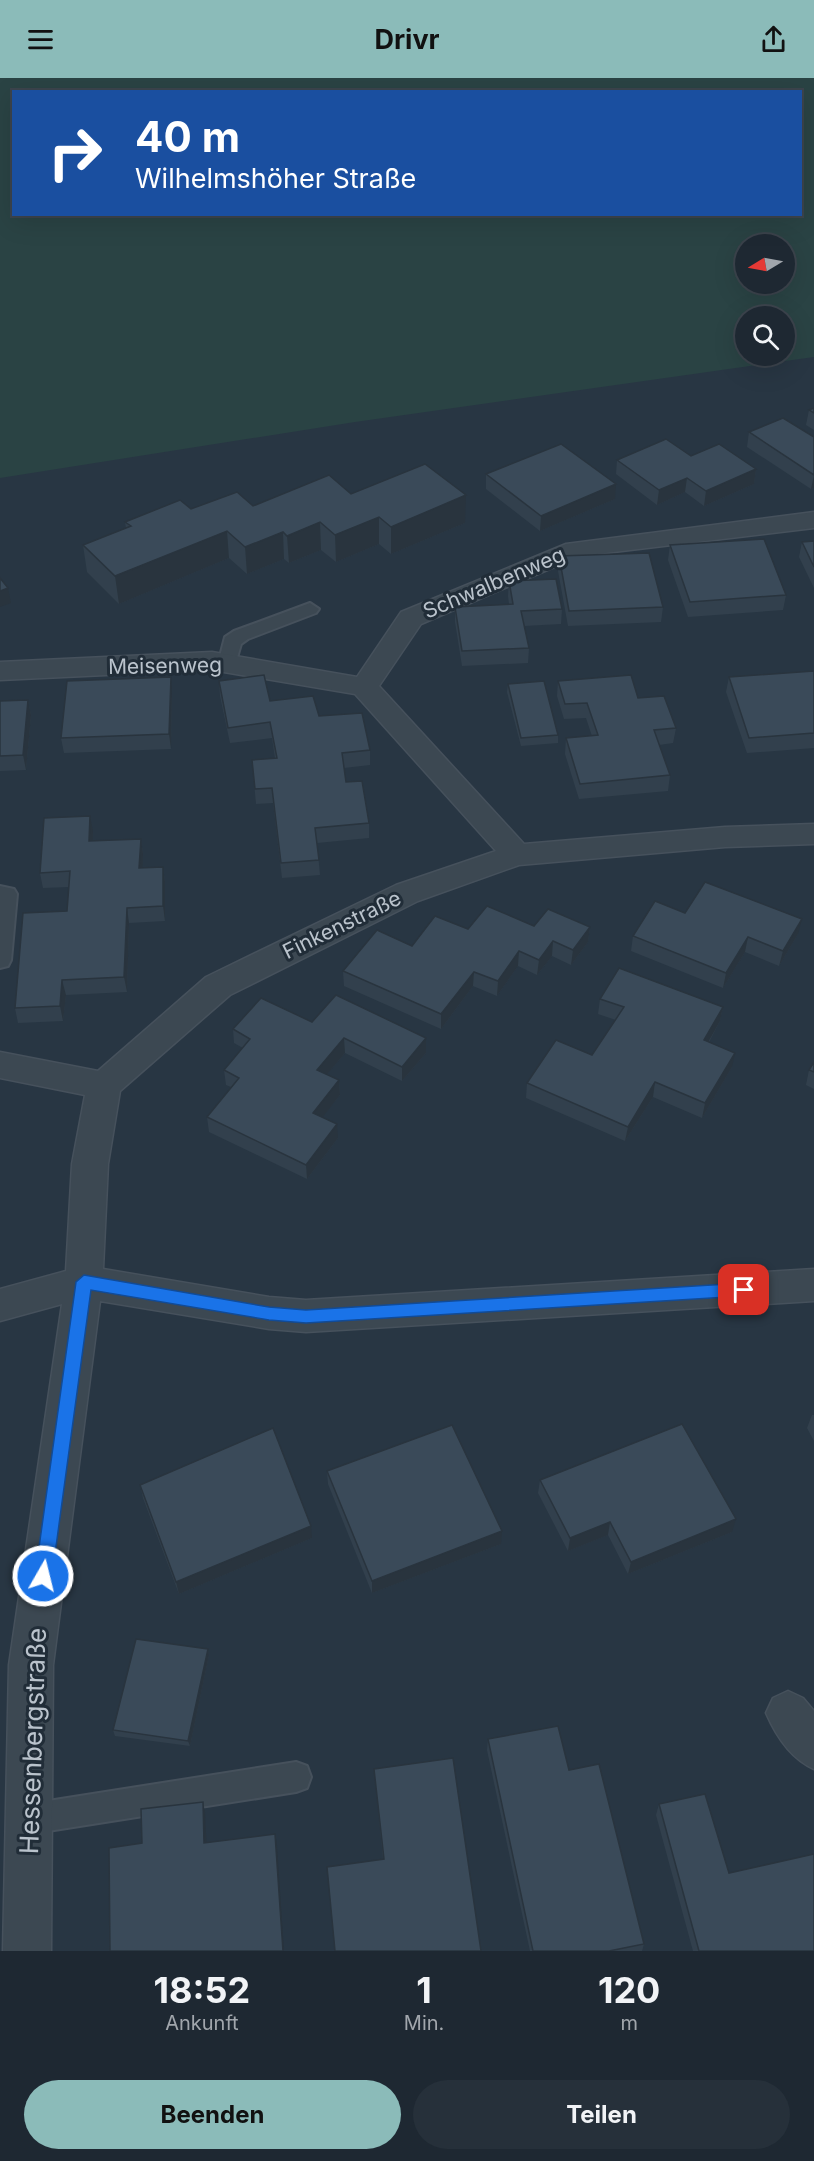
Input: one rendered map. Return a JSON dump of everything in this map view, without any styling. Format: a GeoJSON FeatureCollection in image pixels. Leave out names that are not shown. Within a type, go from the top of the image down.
{"type":"FeatureCollection","features":[{"type":"Feature","properties":{"kind":"street","name":"Schwalbenweg"},"geometry":{"type":"LineString","coordinates":[[364,687],[411,618],[574,549],[814,520]]}},
{"type":"Feature","properties":{"kind":"street","name":"Meisenweg"},"geometry":{"type":"LineString","coordinates":[[0,671],[212,662],[364,687]]}},
{"type":"Feature","properties":{"kind":"street"},"geometry":{"type":"LineString","coordinates":[[364,687],[517,855]]}},
{"type":"Feature","properties":{"kind":"street","name":"Finkenstraße"},"geometry":{"type":"LineString","coordinates":[[104,1085],[218,986],[407,893],[517,855],[725,837],[814,834]]}},
{"type":"Feature","properties":{"kind":"street"},"geometry":{"type":"LineString","coordinates":[[0,1065],[104,1085],[90,1164],[84,1282]]}},
{"type":"Feature","properties":{"kind":"street"},"geometry":{"type":"LineString","coordinates":[[0,1305],[84,1282],[269,1313],[306,1316],[814,1285]]}},
{"type":"Feature","properties":{"kind":"street","name":"Hessenbergstraße"},"geometry":{"type":"LineString","coordinates":[[27,1951],[31,1665],[84,1282]]}},
{"type":"Feature","properties":{"kind":"street"},"geometry":{"type":"LineString","coordinates":[[788,1713],[814,1747]]}},
{"type":"Feature","properties":{"kind":"lane"},"geometry":{"type":"LineString","coordinates":[[227,664],[232,641],[257,628],[310,609]]}},
{"type":"Feature","properties":{"kind":"lane"},"geometry":{"type":"LineString","coordinates":[[0,894],[6,894],[0,960]]}},
{"type":"Feature","properties":{"kind":"lane"},"geometry":{"type":"LineString","coordinates":[[29,1819],[296,1777]]}},
{"type":"Feature","properties":{"kind":"green space"},"geometry":{"type":"Polygon","coordinates":[[[0,78],[814,78],[814,357],[795,360],[795,306],[735,306],[735,366],[750,366],[355,422],[0,478],[0,78]]]}},
{"type":"Feature","properties":{"kind":"building"},"geometry":{"type":"Polygon","coordinates":[[[783,418],[814,437],[814,475],[749,432],[783,418]]]}},
{"type":"Feature","properties":{"kind":"building"},"geometry":{"type":"Polygon","coordinates":[[[666,439],[691,456],[719,444],[756,469],[706,491],[687,478],[659,490],[617,460],[666,439]]]}},
{"type":"Feature","properties":{"kind":"building"},"geometry":{"type":"Polygon","coordinates":[[[561,444],[616,484],[541,516],[486,474],[561,444]]]}},
{"type":"Feature","properties":{"kind":"building"},"geometry":{"type":"Polygon","coordinates":[[[425,464],[466,495],[391,527],[379,517],[335,535],[320,522],[287,536],[283,532],[245,547],[227,531],[115,576],[83,545],[131,526],[125,522],[180,500],[191,509],[237,492],[253,506],[329,475],[351,494],[425,464]]]}},
{"type":"Feature","properties":{"kind":"building"},"geometry":{"type":"Polygon","coordinates":[[[764,539],[786,595],[690,602],[670,545],[764,539]]]}},
{"type":"Feature","properties":{"kind":"building"},"geometry":{"type":"Polygon","coordinates":[[[814,541],[814,567],[802,542],[814,541]]]}},
{"type":"Feature","properties":{"kind":"building"},"geometry":{"type":"Polygon","coordinates":[[[649,553],[663,607],[569,611],[559,556],[649,553]]]}},
{"type":"Feature","properties":{"kind":"building"},"geometry":{"type":"Polygon","coordinates":[[[0,578],[8,588],[0,591],[0,578]]]}},
{"type":"Feature","properties":{"kind":"building"},"geometry":{"type":"Polygon","coordinates":[[[556,579],[562,609],[521,611],[529,648],[462,651],[455,607],[513,604],[509,581],[556,579]]]}},
{"type":"Feature","properties":{"kind":"building"},"geometry":{"type":"Polygon","coordinates":[[[814,671],[814,733],[749,738],[729,677],[814,671]]]}},
{"type":"Feature","properties":{"kind":"building"},"geometry":{"type":"Polygon","coordinates":[[[264,675],[270,701],[313,696],[319,716],[362,713],[370,750],[342,753],[346,782],[362,781],[369,823],[315,828],[319,860],[281,863],[272,788],[255,789],[252,760],[277,758],[270,722],[228,728],[219,681],[264,675]]]}},
{"type":"Feature","properties":{"kind":"building"},"geometry":{"type":"Polygon","coordinates":[[[631,675],[638,698],[664,696],[676,728],[654,730],[670,775],[580,784],[566,738],[598,735],[587,703],[565,704],[558,681],[631,675]]]}},
{"type":"Feature","properties":{"kind":"building"},"geometry":{"type":"Polygon","coordinates":[[[171,677],[169,734],[61,738],[67,681],[171,677]]]}},
{"type":"Feature","properties":{"kind":"building"},"geometry":{"type":"Polygon","coordinates":[[[544,681],[558,735],[521,738],[508,684],[544,681]]]}},
{"type":"Feature","properties":{"kind":"building"},"geometry":{"type":"Polygon","coordinates":[[[28,700],[23,755],[0,756],[0,701],[28,700]]]}},
{"type":"Feature","properties":{"kind":"building"},"geometry":{"type":"Polygon","coordinates":[[[90,816],[89,841],[141,839],[139,868],[163,867],[163,906],[127,908],[124,977],[62,980],[60,1006],[15,1008],[23,913],[67,911],[70,871],[40,873],[44,818],[90,816]]]}},
{"type":"Feature","properties":{"kind":"building"},"geometry":{"type":"Polygon","coordinates":[[[705,882],[802,919],[783,951],[748,937],[726,973],[633,936],[655,901],[685,913],[705,882]]]}},
{"type":"Feature","properties":{"kind":"building"},"geometry":{"type":"Polygon","coordinates":[[[487,906],[534,926],[548,909],[590,927],[573,950],[553,941],[539,960],[519,951],[498,981],[474,972],[441,1014],[343,971],[377,930],[412,946],[435,916],[468,929],[487,906]]]}},
{"type":"Feature","properties":{"kind":"building"},"geometry":{"type":"Polygon","coordinates":[[[619,968],[723,1007],[704,1040],[735,1053],[705,1103],[655,1082],[628,1127],[527,1083],[556,1040],[592,1055],[624,1007],[600,999],[619,968]]]}},
{"type":"Feature","properties":{"kind":"building"},"geometry":{"type":"Polygon","coordinates":[[[336,995],[426,1038],[402,1067],[344,1038],[317,1070],[339,1080],[313,1113],[337,1124],[306,1165],[207,1117],[239,1078],[224,1070],[250,1039],[233,1029],[261,998],[312,1022],[336,995]]]}},
{"type":"Feature","properties":{"kind":"building"},"geometry":{"type":"Polygon","coordinates":[[[814,1062],[814,1072],[809,1070],[814,1062]]]}},
{"type":"Feature","properties":{"kind":"building"},"geometry":{"type":"Polygon","coordinates":[[[682,1424],[736,1519],[631,1562],[610,1522],[570,1538],[540,1480],[682,1424]]]}},
{"type":"Feature","properties":{"kind":"building"},"geometry":{"type":"Polygon","coordinates":[[[452,1425],[502,1531],[372,1581],[327,1471],[452,1425]]]}},
{"type":"Feature","properties":{"kind":"building"},"geometry":{"type":"Polygon","coordinates":[[[273,1428],[311,1526],[176,1582],[140,1485],[273,1428]]]}},
{"type":"Feature","properties":{"kind":"building"},"geometry":{"type":"Polygon","coordinates":[[[136,1639],[208,1649],[188,1741],[113,1730],[136,1639]]]}},
{"type":"Feature","properties":{"kind":"building"},"geometry":{"type":"Polygon","coordinates":[[[558,1726],[569,1770],[599,1764],[644,1944],[609,1951],[533,1951],[488,1739],[558,1726]]]}},
{"type":"Feature","properties":{"kind":"building"},"geometry":{"type":"Polygon","coordinates":[[[453,1758],[481,1951],[335,1951],[327,1867],[384,1859],[374,1769],[453,1758]]]}},
{"type":"Feature","properties":{"kind":"building"},"geometry":{"type":"Polygon","coordinates":[[[705,1794],[729,1873],[814,1854],[814,1951],[699,1951],[659,1804],[705,1794]]]}},
{"type":"Feature","properties":{"kind":"building"},"geometry":{"type":"Polygon","coordinates":[[[203,1802],[204,1843],[275,1834],[283,1951],[110,1951],[109,1848],[142,1843],[141,1809],[203,1802]]]}},
{"type":"Feature","properties":{"kind":"route"},"geometry":{"type":"LineString","coordinates":[[43,1576],[84,1282],[145,1290],[269,1313],[306,1316],[744,1290]]}}]}
